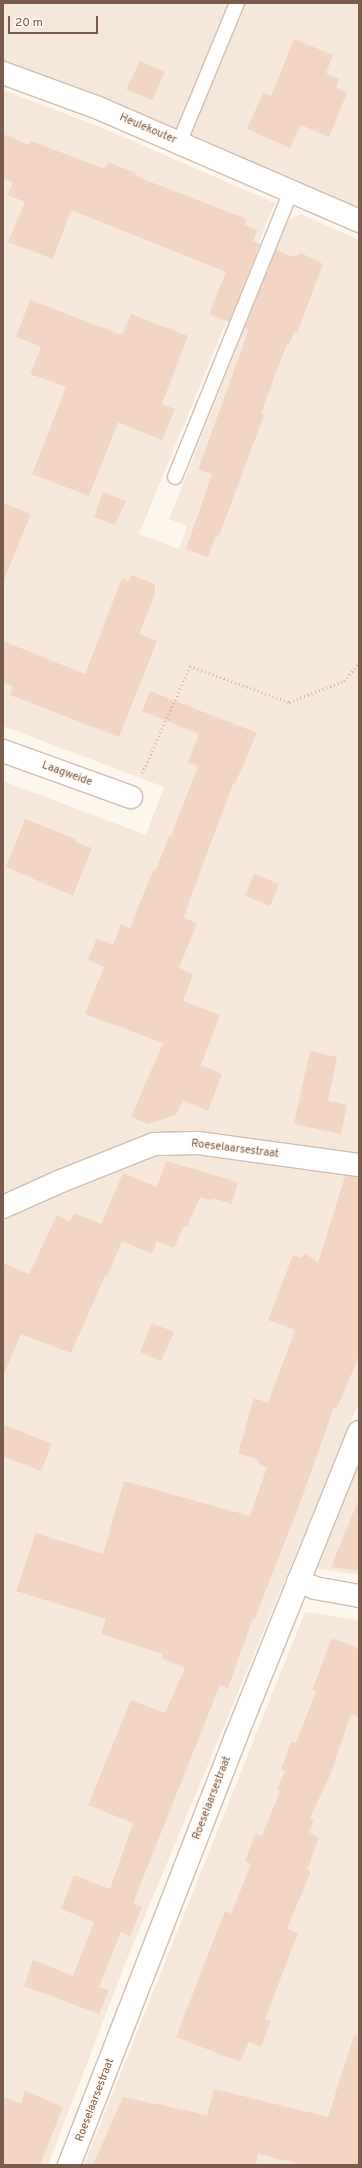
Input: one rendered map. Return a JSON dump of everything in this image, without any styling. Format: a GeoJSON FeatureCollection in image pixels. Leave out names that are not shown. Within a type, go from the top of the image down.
{"type":"FeatureCollection","features":[{"type":"Feature","properties":{"kind":"street","name":"Heulekouter"},"geometry":{"type":"LineString","coordinates":[[3,73],[96,107],[359,221]]}},
{"type":"Feature","properties":{"kind":"street","name":"Laagweide"},"geometry":{"type":"LineString","coordinates":[[3,751],[131,797]]}},
{"type":"Feature","properties":{"kind":"street","name":"Roeselaarsestraat"},"geometry":{"type":"LineString","coordinates":[[3,1207],[61,1181],[154,1144],[198,1143],[359,1165]]}},
{"type":"Feature","properties":{"kind":"street","name":"Roeselaarsestraat"},"geometry":{"type":"LineString","coordinates":[[70,2165],[298,1581],[359,1432]]}},
{"type":"Feature","properties":{"kind":"street"},"geometry":{"type":"LineString","coordinates":[[298,1581],[315,1588],[359,1596]]}},
{"type":"Feature","properties":{"kind":"lane"},"geometry":{"type":"LineString","coordinates":[[179,143],[237,3]]}},
{"type":"Feature","properties":{"kind":"lane"},"geometry":{"type":"LineString","coordinates":[[175,477],[291,191]]}},
{"type":"Feature","properties":{"kind":"path"},"geometry":{"type":"LineString","coordinates":[[131,797],[190,666],[289,702],[344,681],[359,663]]}},
{"type":"Feature","properties":{"kind":"shaded area"},"geometry":{"type":"Polygon","coordinates":[[[3,3],[359,3],[359,208],[159,121],[3,61],[3,3]]]}},
{"type":"Feature","properties":{"kind":"shaded area"},"geometry":{"type":"Polygon","coordinates":[[[3,90],[103,128],[275,203],[139,534],[179,549],[187,526],[169,519],[287,220],[301,214],[359,240],[359,1158],[185,1137],[3,1200],[3,781],[146,835],[164,787],[3,726],[3,90]]]}},
{"type":"Feature","properties":{"kind":"shaded area"},"geometry":{"type":"Polygon","coordinates":[[[179,1152],[359,1177],[359,1402],[127,1959],[48,2165],[3,2165],[3,1215],[157,1153],[179,1152]]]}},
{"type":"Feature","properties":{"kind":"shaded area"},"geometry":{"type":"Polygon","coordinates":[[[359,1465],[359,1575],[316,1568],[359,1465]]]}},
{"type":"Feature","properties":{"kind":"shaded area"},"geometry":{"type":"Polygon","coordinates":[[[305,1612],[359,1620],[359,2165],[84,2165],[305,1612]]]}},
{"type":"Feature","properties":{"kind":"building"},"geometry":{"type":"Polygon","coordinates":[[[294,39],[333,55],[326,73],[339,79],[336,88],[347,93],[329,137],[301,125],[290,148],[247,129],[263,93],[271,96],[294,39]]]}},
{"type":"Feature","properties":{"kind":"building"},"geometry":{"type":"Polygon","coordinates":[[[140,61],[165,72],[152,100],[126,89],[140,61]]]}},
{"type":"Feature","properties":{"kind":"building"},"geometry":{"type":"Polygon","coordinates":[[[3,134],[29,145],[31,141],[105,169],[108,162],[136,173],[135,176],[247,219],[245,225],[257,230],[253,241],[260,244],[229,322],[209,314],[226,272],[71,210],[53,259],[8,242],[25,202],[8,195],[13,182],[3,178],[3,134]]]}},
{"type":"Feature","properties":{"kind":"building"},"geometry":{"type":"Polygon","coordinates":[[[276,250],[293,257],[301,253],[323,264],[297,333],[294,332],[289,345],[287,344],[276,372],[261,414],[264,415],[219,536],[216,535],[208,557],[186,549],[212,474],[198,470],[249,329],[245,328],[276,250]]]}},
{"type":"Feature","properties":{"kind":"building"},"geometry":{"type":"Polygon","coordinates":[[[30,300],[122,335],[131,314],[188,336],[162,404],[175,409],[162,440],[118,422],[89,496],[32,474],[66,387],[30,374],[41,347],[16,337],[30,300]]]}},
{"type":"Feature","properties":{"kind":"building"},"geometry":{"type":"Polygon","coordinates":[[[103,492],[126,501],[115,525],[94,517],[103,492]]]}},
{"type":"Feature","properties":{"kind":"building"},"geometry":{"type":"Polygon","coordinates":[[[3,503],[31,514],[4,580],[3,580],[3,503]]]}},
{"type":"Feature","properties":{"kind":"building"},"geometry":{"type":"Polygon","coordinates":[[[132,575],[155,584],[155,594],[139,634],[157,641],[119,737],[10,695],[13,686],[3,682],[3,641],[85,674],[122,578],[129,581],[132,575]]]}},
{"type":"Feature","properties":{"kind":"building"},"geometry":{"type":"Polygon","coordinates":[[[150,691],[257,733],[235,784],[233,784],[184,918],[197,923],[179,968],[193,974],[183,1001],[220,1015],[201,1065],[222,1074],[208,1111],[183,1100],[176,1115],[148,1124],[131,1117],[163,1043],[85,1014],[104,967],[88,960],[97,938],[113,945],[121,924],[130,928],[154,869],[156,870],[169,836],[171,836],[198,766],[188,762],[199,734],[142,711],[150,691]]]}},
{"type":"Feature","properties":{"kind":"building"},"geometry":{"type":"Polygon","coordinates":[[[25,819],[76,839],[75,842],[92,848],[73,896],[6,867],[25,819]]]}},
{"type":"Feature","properties":{"kind":"building"},"geometry":{"type":"Polygon","coordinates":[[[254,874],[279,884],[270,906],[245,896],[254,874]]]}},
{"type":"Feature","properties":{"kind":"building"},"geometry":{"type":"Polygon","coordinates":[[[310,1051],[337,1057],[328,1101],[347,1105],[341,1134],[294,1124],[310,1051]]]}},
{"type":"Feature","properties":{"kind":"building"},"geometry":{"type":"Polygon","coordinates":[[[166,1161],[238,1182],[232,1204],[212,1198],[211,1200],[200,1197],[187,1227],[184,1226],[174,1248],[157,1241],[152,1254],[122,1241],[107,1277],[105,1276],[71,1353],[21,1334],[3,1376],[3,1263],[29,1274],[57,1215],[70,1221],[74,1213],[101,1224],[123,1173],[157,1187],[166,1161]]]}},
{"type":"Feature","properties":{"kind":"building"},"geometry":{"type":"Polygon","coordinates":[[[345,1176],[359,1177],[359,1356],[337,1408],[334,1407],[299,1506],[255,1619],[253,1618],[228,1688],[220,1685],[133,1903],[142,1907],[130,1936],[121,1932],[99,1987],[109,1990],[99,2014],[24,1986],[33,1960],[73,1976],[94,1922],[61,1909],[74,1875],[110,1889],[133,1823],[88,1805],[131,1700],[165,1713],[185,1668],[162,1658],[163,1654],[101,1634],[106,1619],[16,1591],[36,1533],[103,1554],[124,1481],[250,1516],[267,1467],[259,1464],[259,1460],[238,1453],[254,1398],[268,1403],[295,1330],[268,1320],[293,1255],[300,1258],[305,1253],[318,1263],[345,1176]]]}},
{"type":"Feature","properties":{"kind":"building"},"geometry":{"type":"Polygon","coordinates":[[[152,1323],[174,1332],[161,1361],[140,1352],[152,1323]]]}},
{"type":"Feature","properties":{"kind":"building"},"geometry":{"type":"Polygon","coordinates":[[[3,1424],[52,1444],[41,1471],[3,1456],[3,1424]]]}},
{"type":"Feature","properties":{"kind":"building"},"geometry":{"type":"Polygon","coordinates":[[[358,1501],[359,1571],[331,1567],[358,1501]]]}},
{"type":"Feature","properties":{"kind":"building"},"geometry":{"type":"Polygon","coordinates":[[[332,1638],[359,1649],[359,1717],[351,1714],[331,1773],[310,1818],[314,1820],[309,1832],[319,1838],[307,1870],[311,1871],[287,1929],[298,1933],[265,2019],[271,2021],[261,2047],[249,2042],[240,2062],[176,2037],[225,1911],[231,1914],[251,1864],[245,1861],[255,1834],[262,1836],[280,1791],[277,1790],[285,1771],[281,1769],[291,1742],[296,1743],[316,1692],[312,1690],[332,1638]]]}},
{"type":"Feature","properties":{"kind":"building"},"geometry":{"type":"Polygon","coordinates":[[[354,2035],[359,2036],[359,2165],[305,2165],[258,2154],[256,2165],[93,2165],[123,2097],[207,2115],[214,2089],[328,2117],[354,2035]]]}},
{"type":"Feature","properties":{"kind":"building"},"geometry":{"type":"Polygon","coordinates":[[[25,2091],[63,2107],[40,2165],[3,2165],[3,2097],[21,2104],[25,2091]]]}}]}
